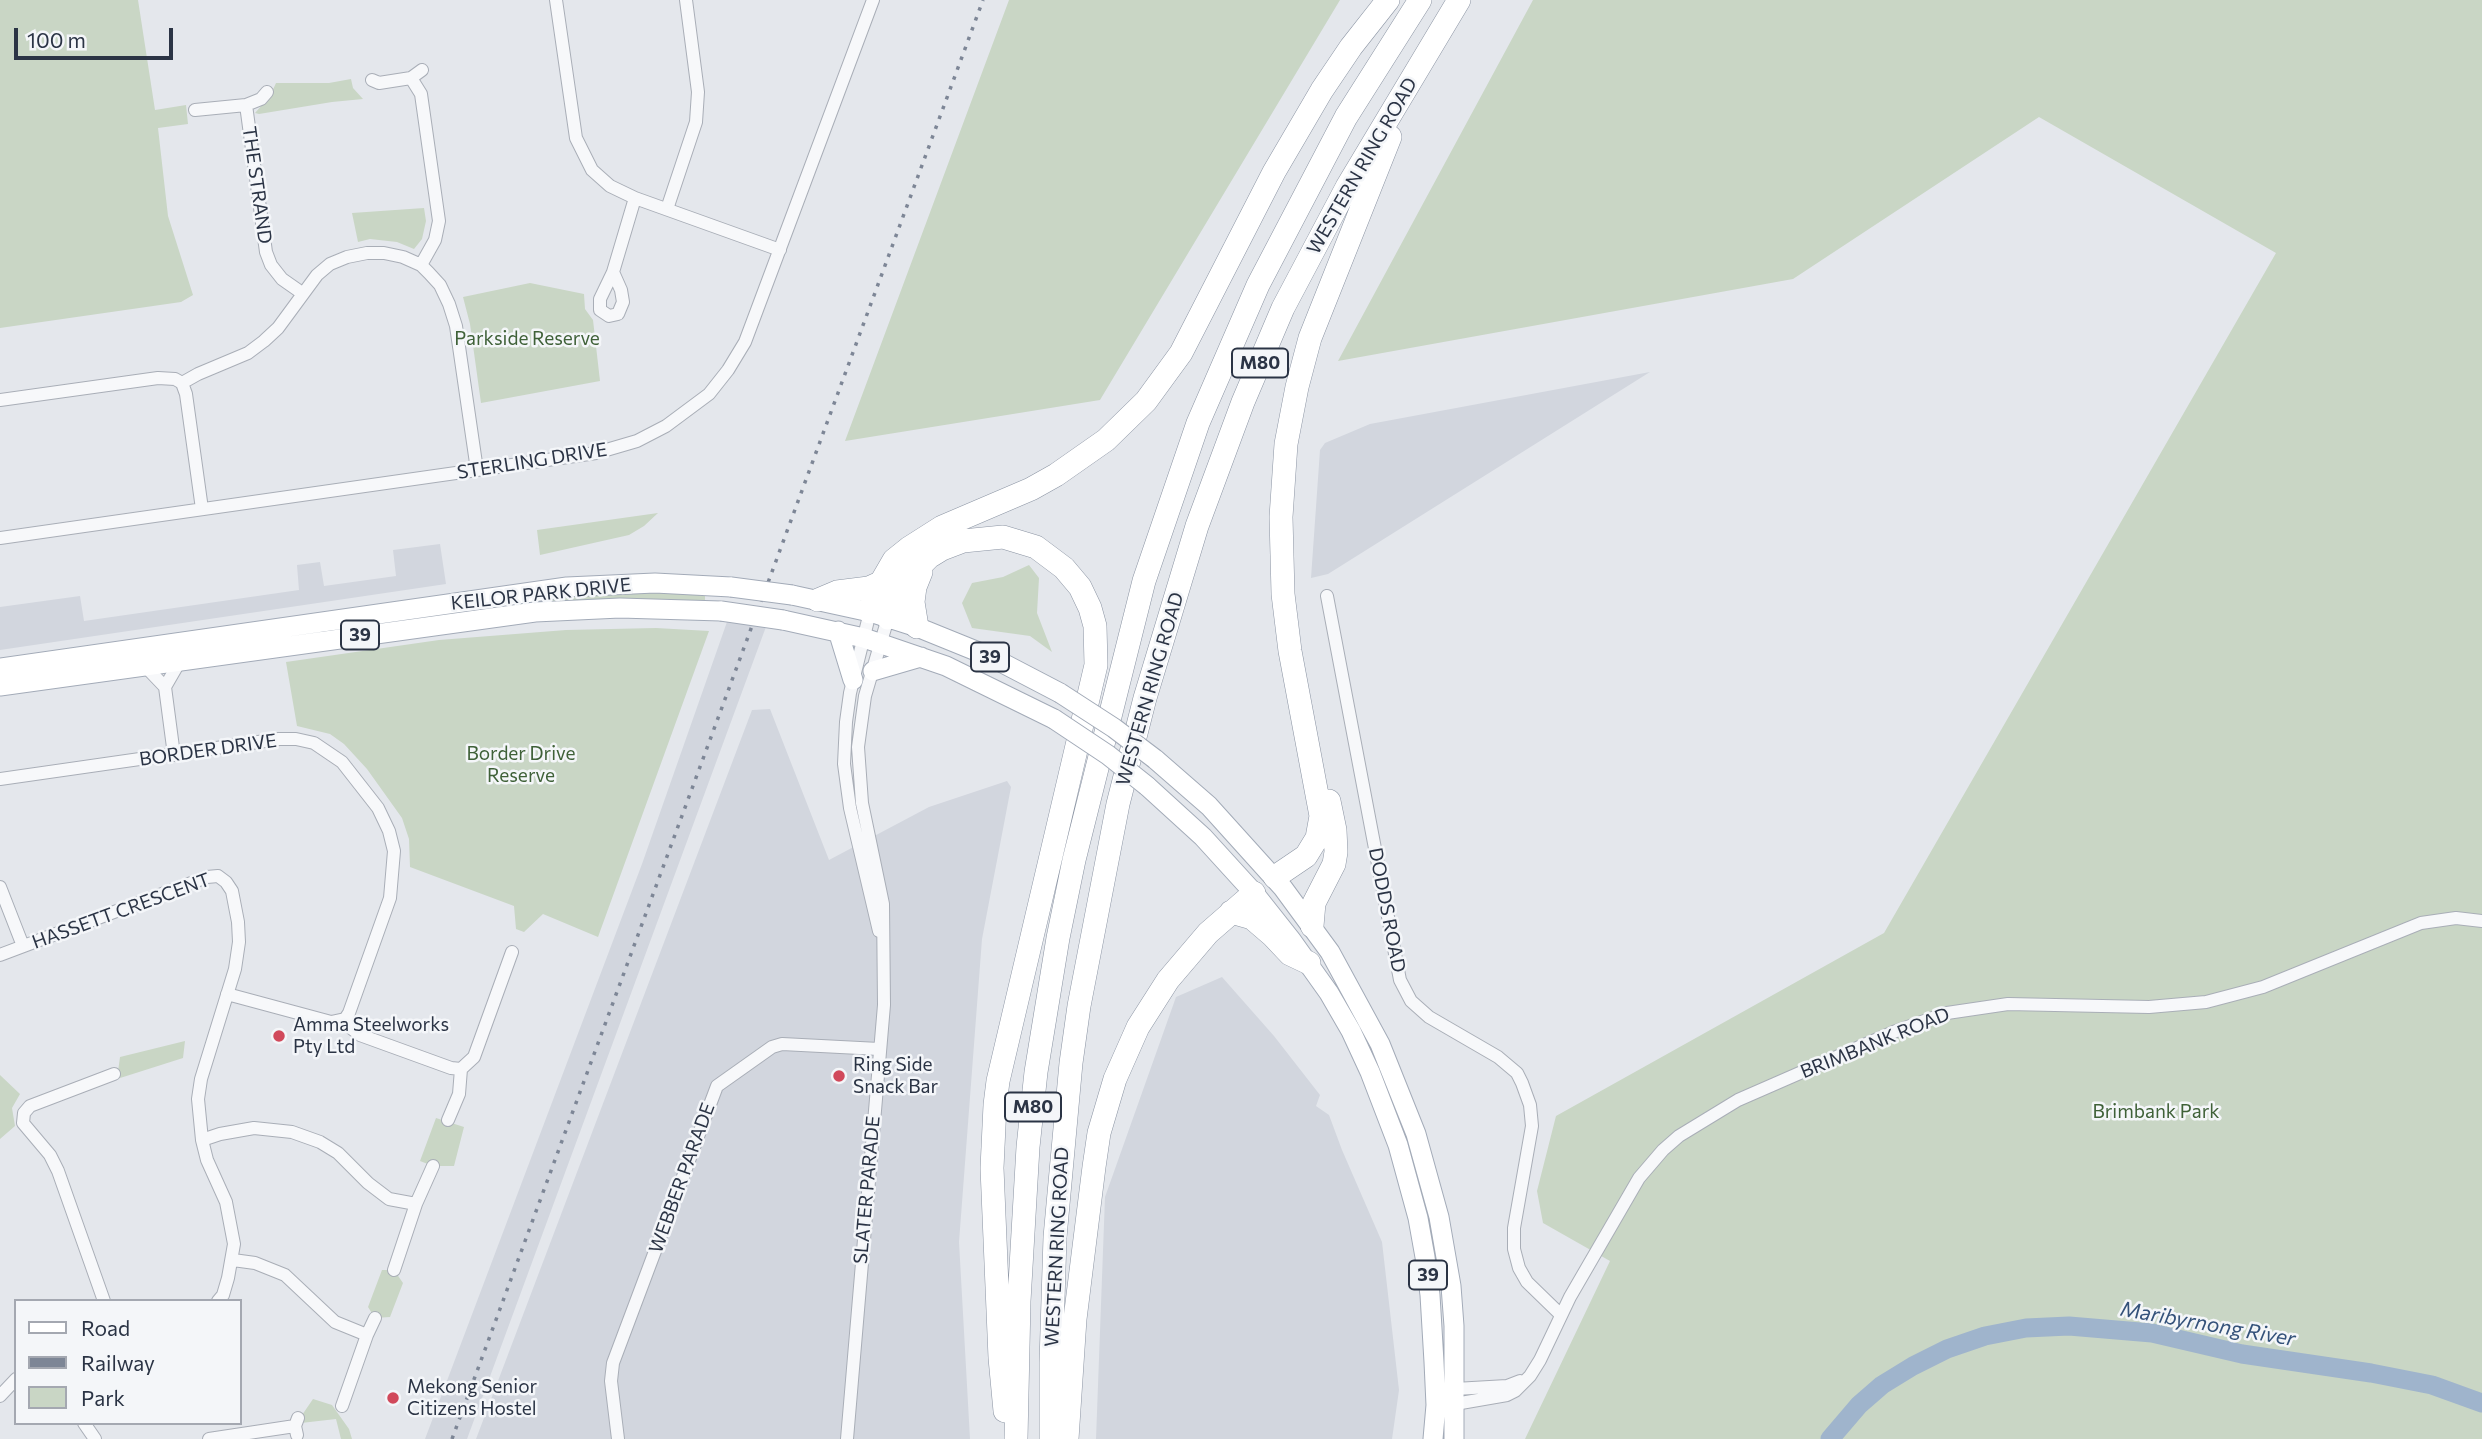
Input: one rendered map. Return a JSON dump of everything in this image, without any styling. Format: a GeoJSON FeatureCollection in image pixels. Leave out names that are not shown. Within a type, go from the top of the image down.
{"type":"FeatureCollection","features":[{"type":"Feature","properties":{"kind":"highway"},"geometry":{"type":"LineString","coordinates":[[874,627],[873,598],[894,560],[925,536],[1031,489],[1056,475],[1106,440],[1146,401],[1181,353],[1274,172],[1322,90],[1388,0]]}},
{"type":"Feature","properties":{"kind":"highway","name":"WESTERN RING ROAD"},"geometry":{"type":"LineString","coordinates":[[1016,1439],[1019,1301],[1028,1147],[1036,1072],[1074,860],[1144,581],[1198,423],[1258,285],[1346,117],[1420,0]]}},
{"type":"Feature","properties":{"kind":"highway","name":"WESTERN RING ROAD"},"geometry":{"type":"LineString","coordinates":[[1051,1439],[1055,1237],[1073,1052],[1089,948],[1118,804],[1145,698],[1197,526],[1238,414],[1278,320],[1347,187],[1459,0]]}},
{"type":"Feature","properties":{"kind":"highway"},"geometry":{"type":"LineString","coordinates":[[1275,877],[1306,856],[1320,829],[1319,802],[1286,622],[1281,549],[1282,484],[1291,417],[1310,338],[1390,138],[1429,51]]}},
{"type":"Feature","properties":{"kind":"highway"},"geometry":{"type":"LineString","coordinates":[[874,627],[906,580],[929,557],[953,544],[976,538],[1003,537],[1036,547],[1064,568],[1080,587],[1090,608],[1097,642],[1096,665],[998,1081],[995,1105],[993,1206],[1000,1358],[1007,1439]]}},
{"type":"Feature","properties":{"kind":"highway"},"geometry":{"type":"LineString","coordinates":[[917,627],[913,602],[915,587],[929,557]]}},
{"type":"Feature","properties":{"kind":"highway"},"geometry":{"type":"LineString","coordinates":[[823,601],[837,592],[869,588],[880,583]]}},
{"type":"Feature","properties":{"kind":"highway"},"geometry":{"type":"LineString","coordinates":[[1297,687],[1324,780],[1336,842],[1334,864],[1313,907],[1311,926]]}},
{"type":"Feature","properties":{"kind":"highway"},"geometry":{"type":"LineString","coordinates":[[1067,1439],[1075,1319],[1094,1167],[1115,1079],[1134,1035],[1155,998],[1196,946],[1254,893]]}},
{"type":"Feature","properties":{"kind":"highway"},"geometry":{"type":"LineString","coordinates":[[1231,912],[1252,918],[1290,954],[1309,963]]}},
{"type":"Feature","properties":{"kind":"main road","name":"KEILOR PARK DRIVE"},"geometry":{"type":"LineString","coordinates":[[0,668],[567,587],[656,583],[731,587],[823,601],[874,627],[921,657],[975,678],[1054,719],[1108,755],[1203,837],[1254,893],[1309,963],[1351,1031],[1398,1145],[1418,1218],[1454,1439]]}},
{"type":"Feature","properties":{"kind":"main road","name":"KEILOR PARK DRIVE"},"geometry":{"type":"LineString","coordinates":[[0,686],[535,612],[620,608],[721,611],[838,631],[874,627],[917,627],[991,657],[1059,693],[1106,723],[1155,759],[1209,806],[1275,877],[1311,926],[1359,1002],[1380,1044],[1416,1135],[1439,1217],[1451,1286],[1449,1399],[1433,1439]]}},
{"type":"Feature","properties":{"kind":"main road"},"geometry":{"type":"LineString","coordinates":[[838,631],[853,680]]}},
{"type":"Feature","properties":{"kind":"main road"},"geometry":{"type":"LineString","coordinates":[[873,671],[921,657]]}},
{"type":"Feature","properties":{"kind":"main road"},"geometry":{"type":"LineString","coordinates":[[1254,893],[1275,877]]}},
{"type":"Feature","properties":{"kind":"street"},"geometry":{"type":"LineString","coordinates":[[556,0],[574,129],[580,150],[592,170],[610,186],[635,198],[780,250]]}},
{"type":"Feature","properties":{"kind":"street"},"geometry":{"type":"LineString","coordinates":[[667,209],[696,122],[698,92],[686,0]]}},
{"type":"Feature","properties":{"kind":"street","name":"STERLING DRIVE"},"geometry":{"type":"LineString","coordinates":[[0,538],[609,450],[652,434],[682,416],[709,394],[736,357],[751,328],[873,0]]}},
{"type":"Feature","properties":{"kind":"street"},"geometry":{"type":"LineString","coordinates":[[372,80],[379,83],[417,74],[439,221],[435,240],[421,265]]}},
{"type":"Feature","properties":{"kind":"street","name":"THE STRAND"},"geometry":{"type":"LineString","coordinates":[[195,110],[246,105],[261,99],[267,92]]}},
{"type":"Feature","properties":{"kind":"street","name":"THE STRAND"},"geometry":{"type":"LineString","coordinates":[[246,105],[267,252],[271,265],[282,279],[302,293]]}},
{"type":"Feature","properties":{"kind":"street"},"geometry":{"type":"LineString","coordinates":[[613,272],[635,198]]}},
{"type":"Feature","properties":{"kind":"street"},"geometry":{"type":"LineString","coordinates":[[182,383],[198,373],[248,353],[264,341],[278,328],[317,275],[330,264],[367,253],[403,257],[421,265],[440,285],[449,304],[456,326],[477,470]]}},
{"type":"Feature","properties":{"kind":"street"},"geometry":{"type":"LineString","coordinates":[[0,400],[158,378],[176,379],[182,383],[186,394],[202,509]]}},
{"type":"Feature","properties":{"kind":"street","name":"DODDS ROAD"},"geometry":{"type":"LineString","coordinates":[[1327,596],[1403,987],[1411,1000],[1429,1017],[1497,1057],[1517,1073],[1522,1083],[1530,1105],[1532,1126],[1514,1228],[1515,1258],[1527,1282],[1561,1315]]}},
{"type":"Feature","properties":{"kind":"street","name":"SLATER PARADE"},"geometry":{"type":"LineString","coordinates":[[847,1439],[884,1005],[883,904],[862,803],[858,760],[863,707],[873,671],[874,627]]}},
{"type":"Feature","properties":{"kind":"street","name":"SLATER PARADE"},"geometry":{"type":"LineString","coordinates":[[874,627],[853,680],[846,722],[845,780],[872,909],[882,941]]}},
{"type":"Feature","properties":{"kind":"street"},"geometry":{"type":"LineString","coordinates":[[165,687],[180,661]]}},
{"type":"Feature","properties":{"kind":"street"},"geometry":{"type":"LineString","coordinates":[[145,666],[165,687],[174,755]]}},
{"type":"Feature","properties":{"kind":"street","name":"BORDER DRIVE"},"geometry":{"type":"LineString","coordinates":[[0,779],[279,739],[314,743],[342,762],[377,808],[389,831],[394,851],[390,898],[345,1019]]}},
{"type":"Feature","properties":{"kind":"street","name":"HASSETT CRESCENT"},"geometry":{"type":"LineString","coordinates":[[0,955],[207,877],[218,876],[232,891],[239,942],[235,969],[199,1089],[198,1119],[207,1160],[226,1202],[234,1244],[233,1259],[220,1299]]}},
{"type":"Feature","properties":{"kind":"street"},"geometry":{"type":"LineString","coordinates":[[0,887],[23,946]]}},
{"type":"Feature","properties":{"kind":"street","name":"BRIMBANK ROAD"},"geometry":{"type":"LineString","coordinates":[[1449,1399],[1507,1395],[1530,1376],[1627,1196],[1651,1163],[1679,1136],[1738,1100],[1896,1031],[1947,1013],[2008,1004],[2149,1007],[2206,1002],[2263,987],[2421,923],[2456,918],[2482,920]]}},
{"type":"Feature","properties":{"kind":"street"},"geometry":{"type":"LineString","coordinates":[[227,994],[331,1022],[345,1019],[360,1035],[451,1069],[461,1069],[474,1057],[512,952]]}},
{"type":"Feature","properties":{"kind":"street","name":"WEBBER PARADE"},"geometry":{"type":"LineString","coordinates":[[618,1439],[611,1381],[613,1363],[717,1086],[772,1046],[782,1044],[879,1049]]}},
{"type":"Feature","properties":{"kind":"street"},"geometry":{"type":"LineString","coordinates":[[448,1120],[459,1094],[461,1069]]}},
{"type":"Feature","properties":{"kind":"street"},"geometry":{"type":"LineString","coordinates":[[103,1299],[58,1171],[50,1155],[23,1123],[18,1110],[114,1074]]}},
{"type":"Feature","properties":{"kind":"street"},"geometry":{"type":"LineString","coordinates":[[202,1140],[254,1128],[292,1132],[320,1142],[338,1153],[389,1199],[416,1204]]}},
{"type":"Feature","properties":{"kind":"street"},"geometry":{"type":"LineString","coordinates":[[394,1270],[416,1204],[433,1167]]}},
{"type":"Feature","properties":{"kind":"street"},"geometry":{"type":"LineString","coordinates":[[233,1259],[255,1263],[285,1275],[335,1322],[367,1335]]}},
{"type":"Feature","properties":{"kind":"street"},"geometry":{"type":"LineString","coordinates":[[342,1406],[375,1318]]}},
{"type":"Feature","properties":{"kind":"street"},"geometry":{"type":"LineString","coordinates":[[209,1439],[297,1426]]}},
{"type":"Feature","properties":{"kind":"shaded area"},"geometry":{"type":"Polygon","coordinates":[[[1650,372],[1328,574],[1311,578],[1320,450],[1325,443],[1370,424],[1650,372]]]}},
{"type":"Feature","properties":{"kind":"shaded area"},"geometry":{"type":"Polygon","coordinates":[[[440,544],[446,584],[0,650],[0,607],[80,596],[84,621],[299,590],[297,565],[320,562],[324,586],[396,576],[393,550],[440,544]]]}},
{"type":"Feature","properties":{"kind":"shaded area"},"geometry":{"type":"Polygon","coordinates":[[[728,619],[767,624],[467,1439],[425,1439],[642,864],[728,619]]]}},
{"type":"Feature","properties":{"kind":"shaded area"},"geometry":{"type":"Polygon","coordinates":[[[770,709],[829,860],[929,807],[1007,781],[1011,787],[982,939],[959,1242],[970,1439],[476,1439],[752,710],[770,709]]]}},
{"type":"Feature","properties":{"kind":"shaded area"},"geometry":{"type":"Polygon","coordinates":[[[1222,977],[1274,1036],[1320,1095],[1316,1106],[1329,1115],[1382,1242],[1399,1390],[1392,1439],[1096,1439],[1105,1197],[1176,997],[1222,977]]]}},
{"type":"Feature","properties":{"kind":"green space"},"geometry":{"type":"Polygon","coordinates":[[[0,0],[138,0],[155,110],[186,105],[188,124],[158,128],[168,216],[193,295],[181,302],[0,328],[0,0]]]}},
{"type":"Feature","properties":{"kind":"green space"},"geometry":{"type":"Polygon","coordinates":[[[1009,0],[1340,0],[1100,400],[845,441],[1009,0]]]}},
{"type":"Feature","properties":{"kind":"green space","name":"Brimbank Park"},"geometry":{"type":"Polygon","coordinates":[[[1533,0],[2482,0],[2482,1439],[1525,1439],[1610,1261],[1543,1223],[1537,1191],[1556,1116],[1884,933],[2276,253],[2039,117],[1793,279],[1338,361],[1533,0]]]}},
{"type":"Feature","properties":{"kind":"green space"},"geometry":{"type":"Polygon","coordinates":[[[351,79],[353,88],[363,99],[255,113],[270,96],[276,83],[329,83],[351,79]]]}},
{"type":"Feature","properties":{"kind":"green space"},"geometry":{"type":"Polygon","coordinates":[[[424,208],[426,221],[422,239],[414,249],[397,242],[370,239],[358,242],[352,213],[424,208]]]}},
{"type":"Feature","properties":{"kind":"green space","name":"Parkside Reserve"},"geometry":{"type":"Polygon","coordinates":[[[530,283],[584,294],[585,309],[593,320],[600,381],[481,403],[470,324],[463,297],[530,283]]]}},
{"type":"Feature","properties":{"kind":"green space"},"geometry":{"type":"Polygon","coordinates":[[[658,513],[629,535],[540,555],[537,530],[658,513]]]}},
{"type":"Feature","properties":{"kind":"green space"},"geometry":{"type":"Polygon","coordinates":[[[1029,565],[1039,578],[1037,613],[1052,652],[1030,636],[972,628],[962,603],[972,583],[1003,577],[1029,565]]]}},
{"type":"Feature","properties":{"kind":"green space"},"geometry":{"type":"Polygon","coordinates":[[[658,589],[705,596],[705,604],[624,602],[0,681],[536,597],[658,589]]]}},
{"type":"Feature","properties":{"kind":"green space","name":"Border Drive Reserve"},"geometry":{"type":"Polygon","coordinates":[[[656,628],[709,631],[598,937],[543,914],[524,932],[516,929],[514,906],[410,867],[409,839],[402,818],[367,769],[344,744],[330,734],[297,726],[286,662],[439,640],[566,630],[656,628]]]}},
{"type":"Feature","properties":{"kind":"green space"},"geometry":{"type":"Polygon","coordinates":[[[185,1041],[183,1058],[117,1079],[120,1057],[185,1041]]]}},
{"type":"Feature","properties":{"kind":"green space"},"geometry":{"type":"Polygon","coordinates":[[[0,1075],[20,1094],[12,1108],[15,1126],[0,1139],[0,1075]]]}},
{"type":"Feature","properties":{"kind":"green space"},"geometry":{"type":"Polygon","coordinates":[[[436,1118],[464,1127],[454,1166],[433,1166],[420,1161],[436,1118]]]}},
{"type":"Feature","properties":{"kind":"green space"},"geometry":{"type":"Polygon","coordinates":[[[382,1270],[394,1270],[403,1283],[390,1317],[375,1318],[368,1307],[382,1270]]]}},
{"type":"Feature","properties":{"kind":"green space"},"geometry":{"type":"Polygon","coordinates":[[[313,1399],[332,1405],[349,1429],[352,1439],[341,1439],[336,1419],[301,1423],[300,1418],[313,1399]]]}},
{"type":"Feature","properties":{"kind":"waterway","name":"Maribyrnong River"},"geometry":{"type":"LineString","coordinates":[[1830,1439],[1859,1405],[1882,1385],[1913,1366],[1947,1349],[1985,1336],[2026,1328],[2069,1326],[2152,1333],[2242,1354],[2432,1385],[2482,1403]]}},
{"type":"Feature","properties":{"kind":"railway"},"geometry":{"type":"LineString","coordinates":[[452,1439],[983,0]]}},
{"type":"Feature","properties":{"kind":"place","name":"Amma Steelworks Pty Ltd"},"geometry":{"type":"Point","coordinates":[279,1036]}},
{"type":"Feature","properties":{"kind":"place","name":"Ring Side Snack Bar"},"geometry":{"type":"Point","coordinates":[839,1076]}},
{"type":"Feature","properties":{"kind":"place","name":"Mekong Senior Citizens Hostel"},"geometry":{"type":"Point","coordinates":[393,1398]}}]}
